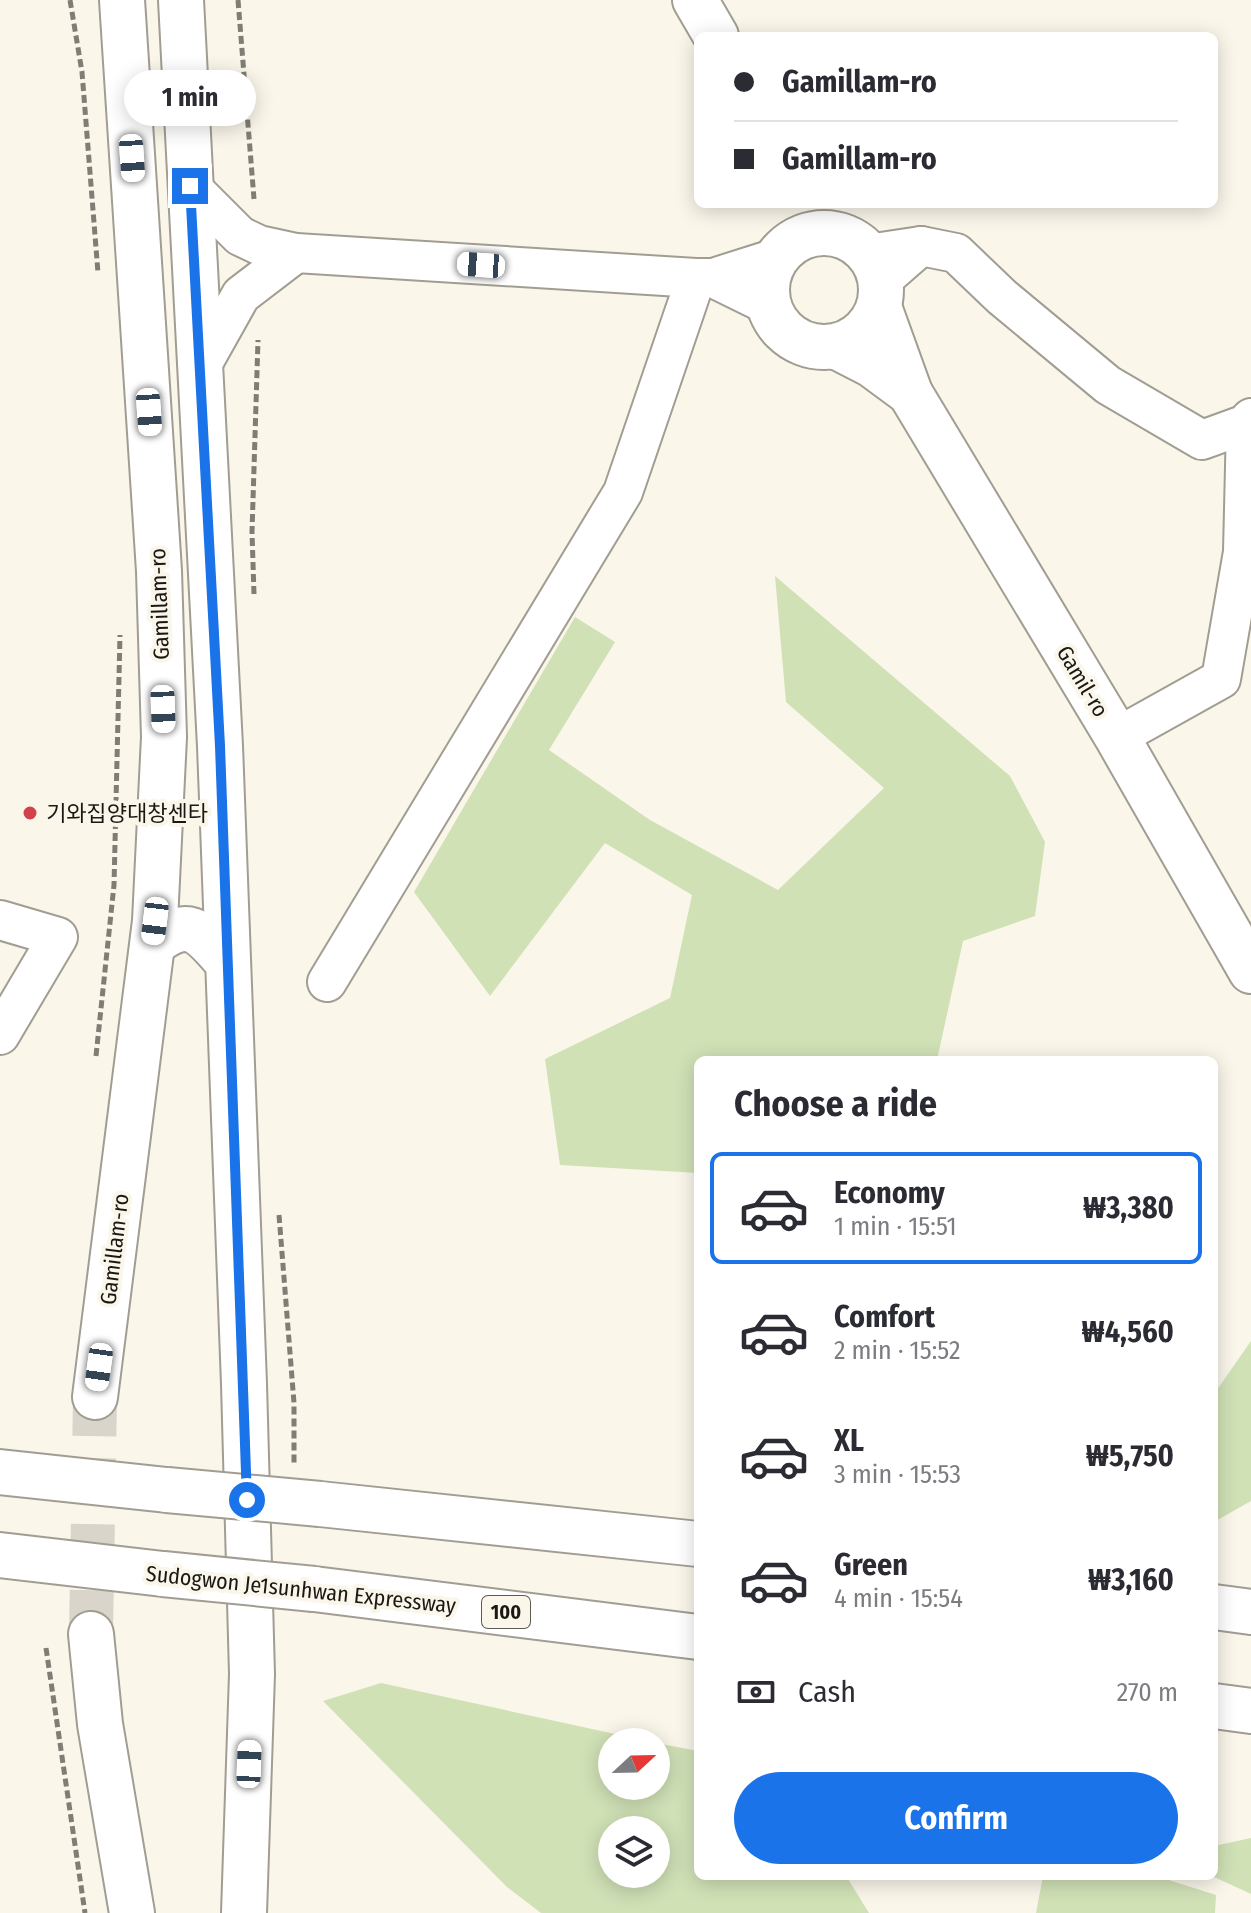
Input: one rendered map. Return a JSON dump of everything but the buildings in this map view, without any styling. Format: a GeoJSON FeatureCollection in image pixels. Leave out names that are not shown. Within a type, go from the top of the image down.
{"type":"FeatureCollection","features":[{"type":"Feature","properties":{"kind":"main road","name":"Gamillam-ro"},"geometry":{"type":"LineString","coordinates":[[95,1397],[153,944],[164,737],[159,571],[122,0]]}},
{"type":"Feature","properties":{"kind":"main road"},"geometry":{"type":"LineString","coordinates":[[181,0],[220,746],[252,1674],[244,1913]]}},
{"type":"Feature","properties":{"kind":"main road"},"geometry":{"type":"LineString","coordinates":[[695,0],[714,32]]}},
{"type":"Feature","properties":{"kind":"main road"},"geometry":{"type":"LineString","coordinates":[[768,305],[769,273],[851,245],[870,325],[855,339],[837,347]]}},
{"type":"Feature","properties":{"kind":"main road","name":"Gamil-ro"},"geometry":{"type":"LineString","coordinates":[[851,245],[910,393],[1117,737],[1251,971]]}},
{"type":"Feature","properties":{"kind":"main road","name":"Gamil-ro"},"geometry":{"type":"LineString","coordinates":[[768,305],[775,321],[787,334],[819,348],[837,347],[872,365],[910,393]]}},
{"type":"Feature","properties":{"kind":"main road"},"geometry":{"type":"LineString","coordinates":[[153,944],[171,929],[186,927],[205,937],[228,963]]}},
{"type":"Feature","properties":{"kind":"main road"},"geometry":{"type":"LineString","coordinates":[[0,1472],[694,1544]]}},
{"type":"Feature","properties":{"kind":"main road","name":"Sudogwon Je1sunhwan Expressway"},"geometry":{"type":"LineString","coordinates":[[0,1555],[314,1589],[694,1636]]}},
{"type":"Feature","properties":{"kind":"main road"},"geometry":{"type":"LineString","coordinates":[[1218,1608],[1251,1612]]}},
{"type":"Feature","properties":{"kind":"main road"},"geometry":{"type":"LineString","coordinates":[[91,1634],[100,1724],[132,1913]]}},
{"type":"Feature","properties":{"kind":"main road"},"geometry":{"type":"LineString","coordinates":[[1218,1707],[1251,1711]]}},
{"type":"Feature","properties":{"kind":"street"},"geometry":{"type":"LineString","coordinates":[[190,186],[240,236],[259,245],[296,253],[704,278],[851,245],[956,253],[1002,297],[1108,385],[1202,440],[1249,423],[1243,552],[1221,679],[1117,737]]}},
{"type":"Feature","properties":{"kind":"street"},"geometry":{"type":"LineString","coordinates":[[199,370],[241,295],[296,253]]}},
{"type":"Feature","properties":{"kind":"street"},"geometry":{"type":"LineString","coordinates":[[704,278],[768,305]]}},
{"type":"Feature","properties":{"kind":"street"},"geometry":{"type":"LineString","coordinates":[[327,982],[623,492],[704,278]]}},
{"type":"Feature","properties":{"kind":"street"},"geometry":{"type":"LineString","coordinates":[[0,920],[58,937],[0,1035]]}},
{"type":"Feature","properties":{"kind":"path"},"geometry":{"type":"LineString","coordinates":[[70,0],[82,72],[99,288]]}},
{"type":"Feature","properties":{"kind":"path"},"geometry":{"type":"LineString","coordinates":[[95,1069],[114,885],[120,630]]}},
{"type":"Feature","properties":{"kind":"path"},"geometry":{"type":"LineString","coordinates":[[46,1648],[85,1913]]}},
{"type":"Feature","properties":{"kind":"green space"},"geometry":{"type":"Polygon","coordinates":[[[775,576],[1010,776],[1045,842],[1035,916],[963,941],[938,1056],[694,1056],[694,1173],[560,1165],[545,1059],[670,998],[692,895],[605,843],[490,996],[414,892],[575,617],[615,642],[549,750],[650,820],[778,890],[884,788],[786,702],[775,576]]]}},
{"type":"Feature","properties":{"kind":"green space"},"geometry":{"type":"Polygon","coordinates":[[[1251,1341],[1251,1501],[1218,1520],[1218,1388],[1251,1341]]]}},
{"type":"Feature","properties":{"kind":"green space"},"geometry":{"type":"Polygon","coordinates":[[[381,1683],[598,1730],[598,1800],[670,1800],[670,1746],[694,1750],[694,1880],[849,1880],[869,1913],[541,1913],[507,1887],[323,1701],[381,1683]]]}},
{"type":"Feature","properties":{"kind":"green space"},"geometry":{"type":"Polygon","coordinates":[[[1251,1838],[1251,1894],[1218,1879],[1218,1845],[1251,1838]]]}},
{"type":"Feature","properties":{"kind":"green space"},"geometry":{"type":"Polygon","coordinates":[[[1042,1880],[1169,1880],[1216,1895],[1215,1913],[1036,1913],[1042,1880]]]}},
{"type":"Feature","properties":{"kind":"tunnel"},"geometry":{"type":"LineString","coordinates":[[91,1634],[95,1397]]}},
{"type":"Feature","properties":{"kind":"place","name":"기와집양대창센타"},"geometry":{"type":"Point","coordinates":[30,813]}},
{"type":"Feature","properties":{"kind":"route"},"geometry":{"type":"LineString","coordinates":[[190,186],[220,746],[247,1500]]}}]}
